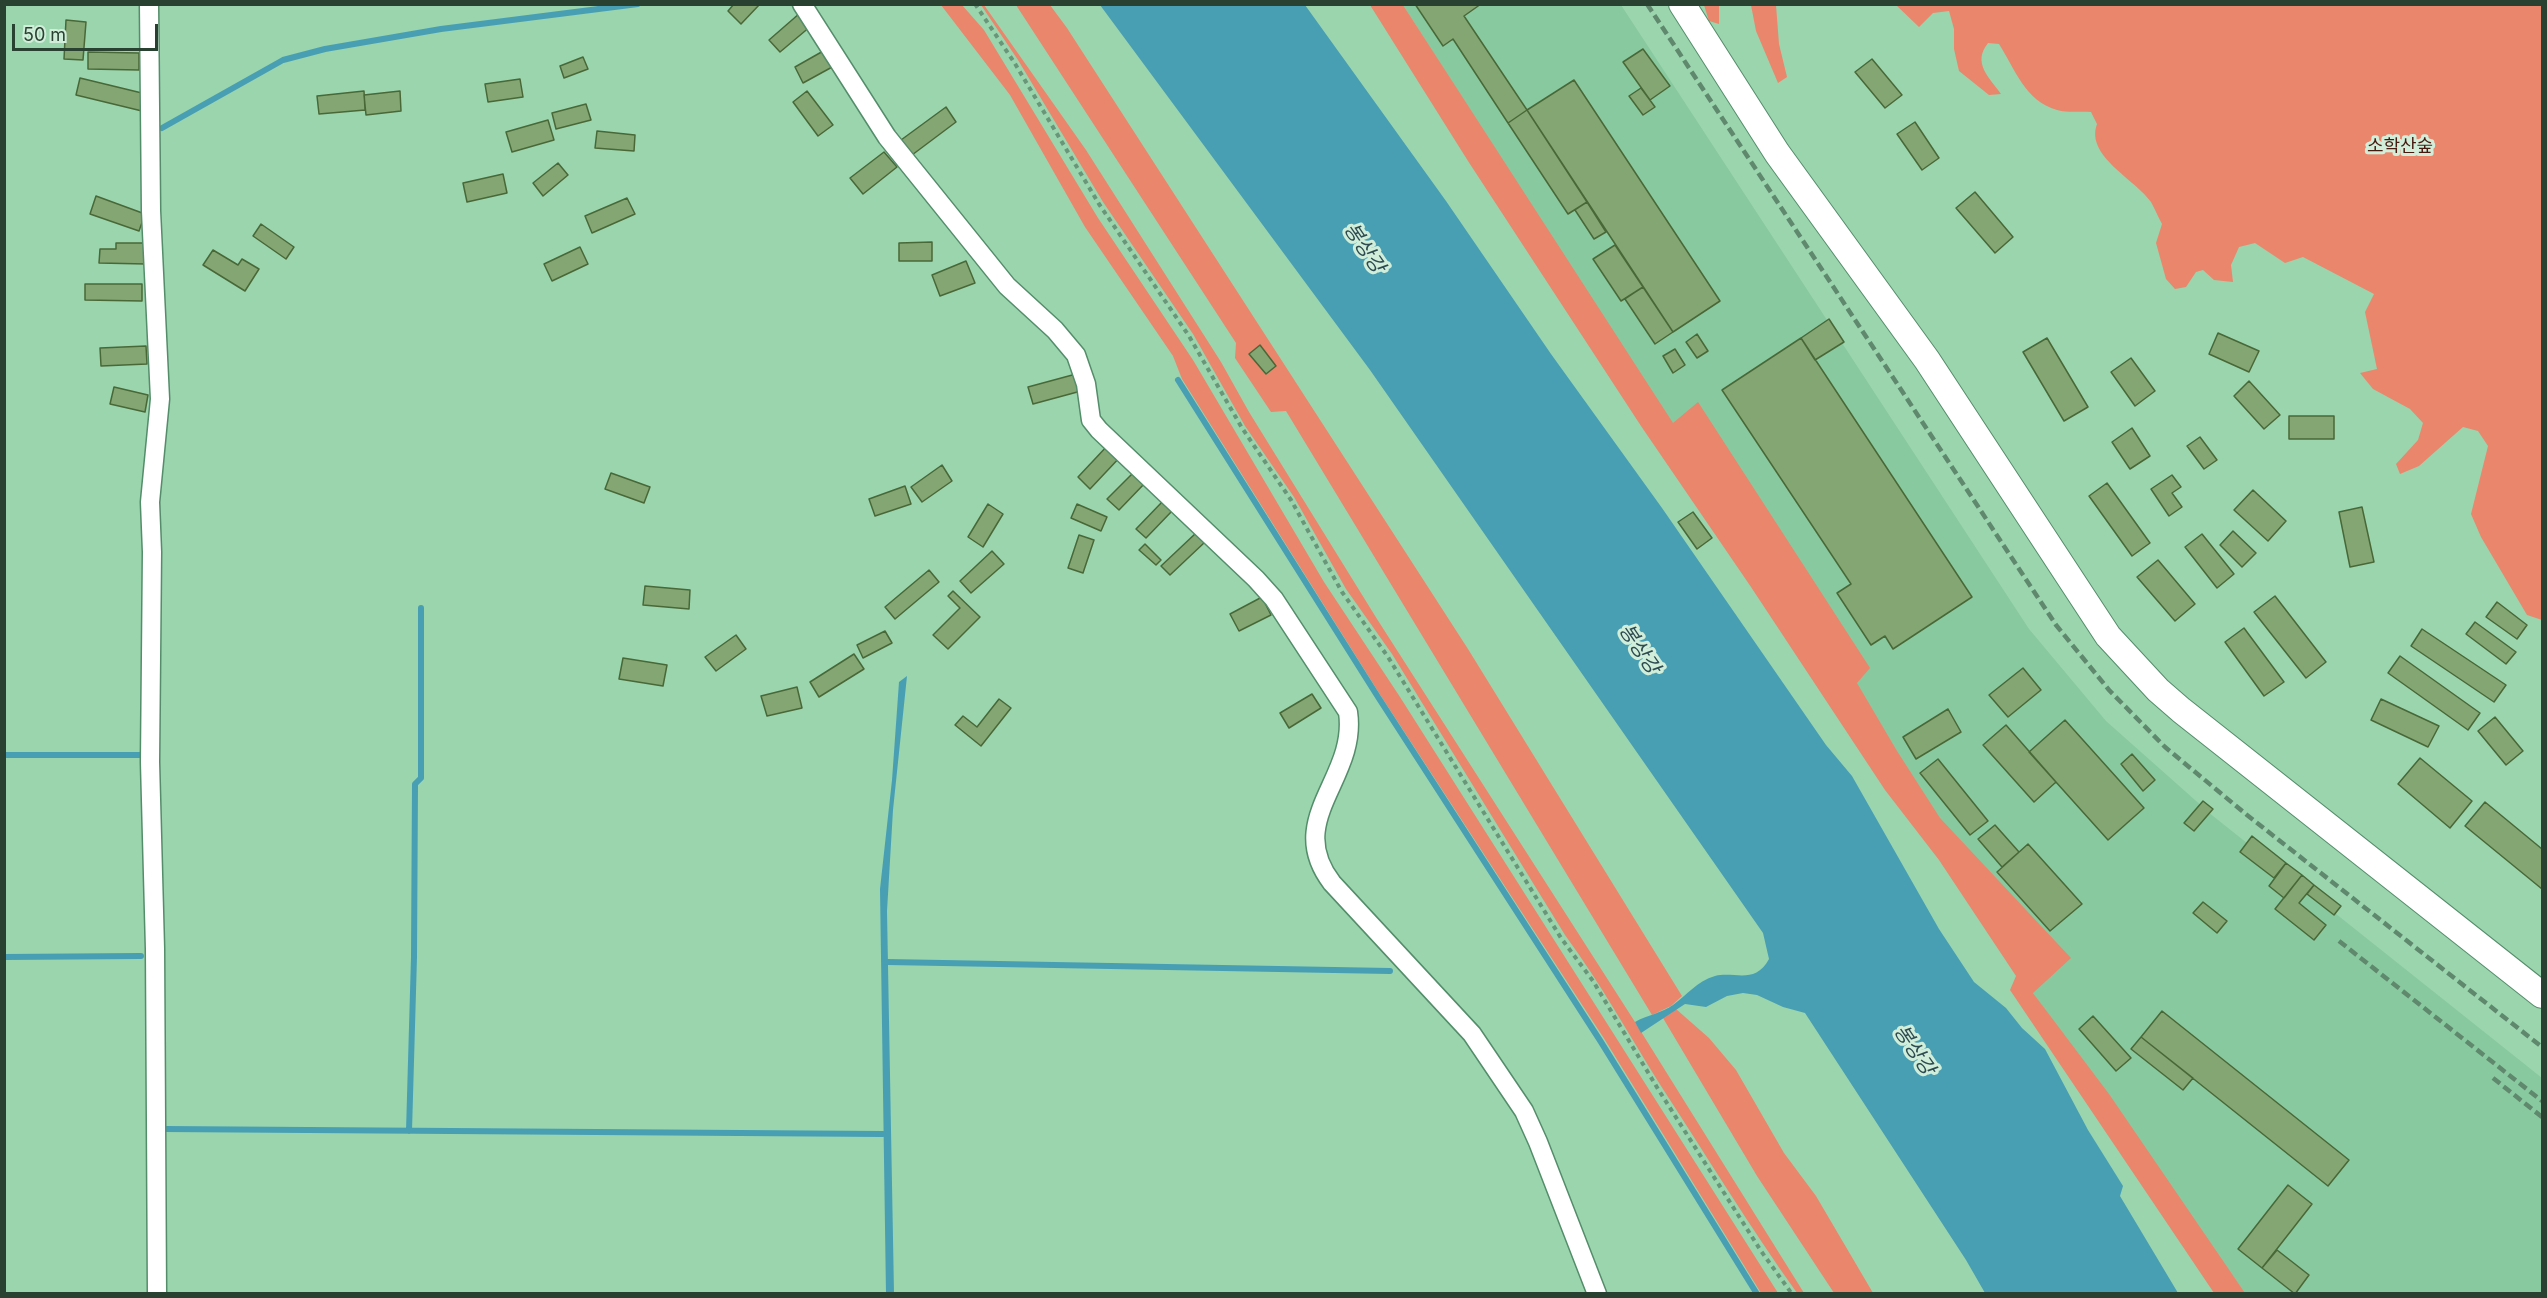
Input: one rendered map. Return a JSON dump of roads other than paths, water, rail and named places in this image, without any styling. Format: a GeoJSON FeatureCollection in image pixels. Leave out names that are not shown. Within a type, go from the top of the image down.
{"type":"FeatureCollection","features":[{"type":"Feature","properties":{"kind":"main road"},"geometry":{"type":"LineString","coordinates":[[1682,4],[1777,153],[1927,360],[2108,636],[2158,690],[2181,710],[2542,995]]}},
{"type":"Feature","properties":{"kind":"street"},"geometry":{"type":"LineString","coordinates":[[149,4],[151,211],[160,399],[150,502],[152,552],[150,762],[155,950],[157,1293]]}},
{"type":"Feature","properties":{"kind":"street"},"geometry":{"type":"LineString","coordinates":[[802,4],[887,137],[1007,286],[1055,330],[1076,355],[1086,384],[1091,420],[1274,599],[1348,712],[1350,725],[1346,752],[1316,822],[1314,836],[1317,859],[1332,884],[1472,1034],[1524,1111],[1597,1293]]}},
{"type":"Feature","properties":{"kind":"water","name":"봉상강"},"geometry":{"type":"Polygon","coordinates":[[[1100,5],[1305,5],[1446,201],[1826,745],[1852,776],[1939,929],[1974,982],[2006,1008],[2022,1028],[2045,1049],[2088,1130],[2123,1186],[2120,1196],[2178,1293],[1985,1293],[1966,1260],[1805,1013],[1783,1007],[1757,995],[1743,993],[1727,996],[1706,1007],[1685,1004],[1641,1033],[1635,1022],[1669,1008],[1703,981],[1715,976],[1757,972],[1769,959],[1763,933],[1370,370],[1100,5]]]}},
{"type":"Feature","properties":{"kind":"water"},"geometry":{"type":"Polygon","coordinates":[[[907,676],[893,810],[887,911],[894,1293],[886,1294],[880,889],[892,780],[899,682],[907,676]]]}},
{"type":"Feature","properties":{"kind":"waterway"},"geometry":{"type":"LineString","coordinates":[[162,128],[283,60],[325,49],[441,29],[638,4]]}},
{"type":"Feature","properties":{"kind":"waterway"},"geometry":{"type":"LineString","coordinates":[[1178,380],[1378,697],[1601,1042],[1757,1294]]}},
{"type":"Feature","properties":{"kind":"waterway"},"geometry":{"type":"LineString","coordinates":[[409,1131],[414,957],[415,784],[421,778],[421,608]]}},
{"type":"Feature","properties":{"kind":"waterway"},"geometry":{"type":"LineString","coordinates":[[4,755],[143,755]]}},
{"type":"Feature","properties":{"kind":"waterway"},"geometry":{"type":"LineString","coordinates":[[4,957],[141,956]]}},
{"type":"Feature","properties":{"kind":"waterway"},"geometry":{"type":"LineString","coordinates":[[887,962],[1390,971]]}},
{"type":"Feature","properties":{"kind":"waterway"},"geometry":{"type":"LineString","coordinates":[[164,1129],[883,1134]]}},
{"type":"Feature","properties":{"kind":"railway"},"geometry":{"type":"LineString","coordinates":[[1647,4],[2056,625],[2109,690],[2165,747],[2247,815],[2542,1047]]}},
{"type":"Feature","properties":{"kind":"railway"},"geometry":{"type":"LineString","coordinates":[[2339,941],[2542,1101]]}},
{"type":"Feature","properties":{"kind":"railway"},"geometry":{"type":"LineString","coordinates":[[2493,1078],[2542,1117]]}},
{"type":"Feature","properties":{"kind":"park label","name":"소학산숲"},"geometry":{"type":"Point","coordinates":[2400,147]}}]}
